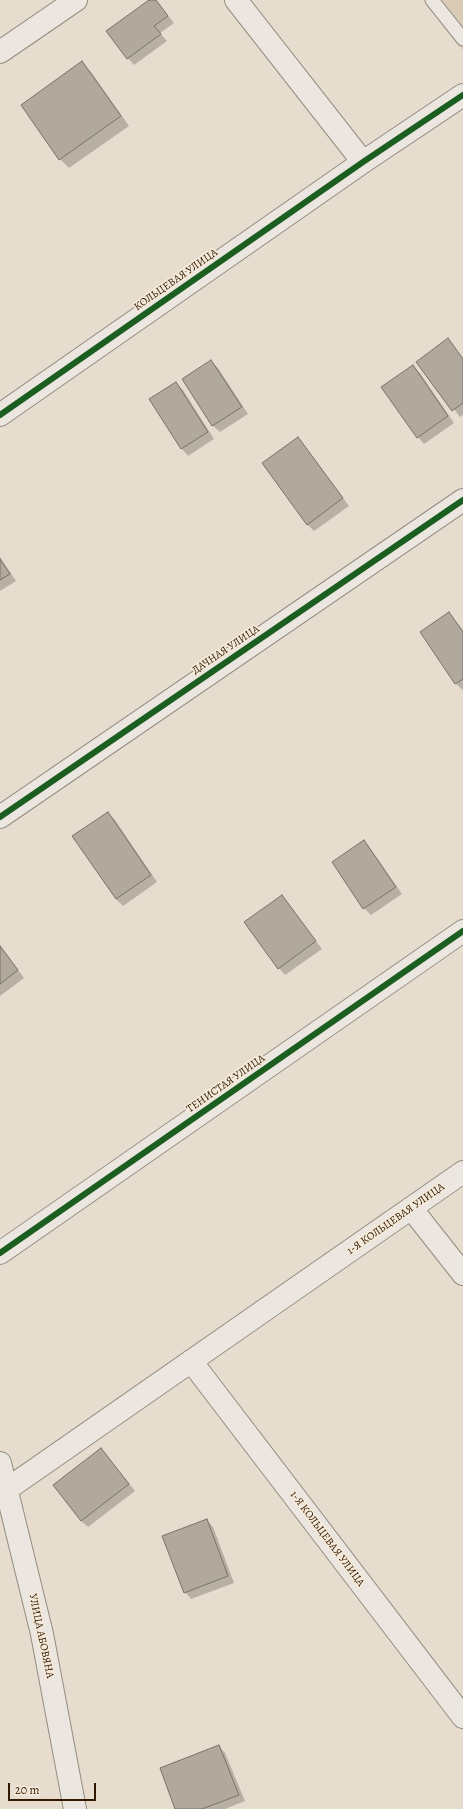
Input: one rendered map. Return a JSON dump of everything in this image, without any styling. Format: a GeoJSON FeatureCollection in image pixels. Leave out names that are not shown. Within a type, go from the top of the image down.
{"type":"FeatureCollection","features":[{"type":"Feature","properties":{"kind":"street"},"geometry":{"type":"LineString","coordinates":[[0,52],[76,0]]}},
{"type":"Feature","properties":{"kind":"street"},"geometry":{"type":"LineString","coordinates":[[236,0],[363,162]]}},
{"type":"Feature","properties":{"kind":"street","name":"КОЛЬЦЕВАЯ УЛИЦА"},"geometry":{"type":"LineString","coordinates":[[0,415],[363,162],[463,95]]}},
{"type":"Feature","properties":{"kind":"street","name":"ДАЧНАЯ УЛИЦА"},"geometry":{"type":"LineString","coordinates":[[0,817],[463,500]]}},
{"type":"Feature","properties":{"kind":"street","name":"ТЕНИСТАЯ УЛИЦА"},"geometry":{"type":"LineString","coordinates":[[0,1254],[463,931]]}},
{"type":"Feature","properties":{"kind":"street","name":"1-Я КОЛЬЦЕВАЯ УЛИЦА"},"geometry":{"type":"LineString","coordinates":[[6,1490],[463,1172]]}},
{"type":"Feature","properties":{"kind":"street"},"geometry":{"type":"LineString","coordinates":[[411,1208],[463,1274]]}},
{"type":"Feature","properties":{"kind":"street","name":"1-Я КОЛЬЦЕВАЯ УЛИЦА"},"geometry":{"type":"LineString","coordinates":[[191,1361],[463,1717]]}},
{"type":"Feature","properties":{"kind":"street","name":"УЛИЦА АБОВЯНА"},"geometry":{"type":"LineString","coordinates":[[0,1464],[42,1634],[75,1809]]}},
{"type":"Feature","properties":{"kind":"lane"},"geometry":{"type":"LineString","coordinates":[[432,0],[463,39]]}},
{"type":"Feature","properties":{"kind":"shaded area"},"geometry":{"type":"Polygon","coordinates":[[[423,0],[463,0],[463,51],[423,0]]]}},
{"type":"Feature","properties":{"kind":"building"},"geometry":{"type":"Polygon","coordinates":[[[149,0],[156,0],[168,16],[154,26],[161,34],[127,59],[106,31],[149,0]]]}},
{"type":"Feature","properties":{"kind":"building"},"geometry":{"type":"Polygon","coordinates":[[[82,61],[121,116],[59,160],[21,105],[82,61]]]}},
{"type":"Feature","properties":{"kind":"building"},"geometry":{"type":"Polygon","coordinates":[[[448,338],[463,359],[463,403],[452,411],[416,362],[448,338]]]}},
{"type":"Feature","properties":{"kind":"building"},"geometry":{"type":"Polygon","coordinates":[[[211,360],[242,407],[212,426],[182,379],[211,360]]]}},
{"type":"Feature","properties":{"kind":"building"},"geometry":{"type":"Polygon","coordinates":[[[413,365],[448,416],[417,438],[381,387],[413,365]]]}},
{"type":"Feature","properties":{"kind":"building"},"geometry":{"type":"Polygon","coordinates":[[[176,382],[208,432],[181,449],[149,399],[176,382]]]}},
{"type":"Feature","properties":{"kind":"building"},"geometry":{"type":"Polygon","coordinates":[[[298,437],[343,498],[307,525],[262,463],[298,437]]]}},
{"type":"Feature","properties":{"kind":"building"},"geometry":{"type":"Polygon","coordinates":[[[0,559],[10,574],[0,580],[0,559]]]}},
{"type":"Feature","properties":{"kind":"building"},"geometry":{"type":"Polygon","coordinates":[[[449,612],[463,632],[463,679],[455,684],[420,632],[449,612]]]}},
{"type":"Feature","properties":{"kind":"building"},"geometry":{"type":"Polygon","coordinates":[[[108,812],[151,875],[116,899],[72,836],[108,812]]]}},
{"type":"Feature","properties":{"kind":"building"},"geometry":{"type":"Polygon","coordinates":[[[364,840],[396,887],[363,909],[332,862],[364,840]]]}},
{"type":"Feature","properties":{"kind":"building"},"geometry":{"type":"Polygon","coordinates":[[[282,895],[316,941],[278,969],[244,922],[282,895]]]}},
{"type":"Feature","properties":{"kind":"building"},"geometry":{"type":"Polygon","coordinates":[[[0,946],[18,970],[0,984],[0,946]]]}},
{"type":"Feature","properties":{"kind":"building"},"geometry":{"type":"Polygon","coordinates":[[[101,1448],[129,1484],[81,1521],[53,1485],[101,1448]]]}},
{"type":"Feature","properties":{"kind":"building"},"geometry":{"type":"Polygon","coordinates":[[[207,1519],[228,1576],[184,1593],[162,1536],[207,1519]]]}},
{"type":"Feature","properties":{"kind":"building"},"geometry":{"type":"Polygon","coordinates":[[[219,1745],[239,1795],[202,1809],[175,1809],[160,1768],[219,1745]]]}},
{"type":"Feature","properties":{"kind":"cycle path"},"geometry":{"type":"LineString","coordinates":[[0,415],[363,162],[463,95]]}},
{"type":"Feature","properties":{"kind":"cycle path"},"geometry":{"type":"LineString","coordinates":[[0,817],[463,500]]}},
{"type":"Feature","properties":{"kind":"cycle path"},"geometry":{"type":"LineString","coordinates":[[0,1253],[463,931]]}}]}
